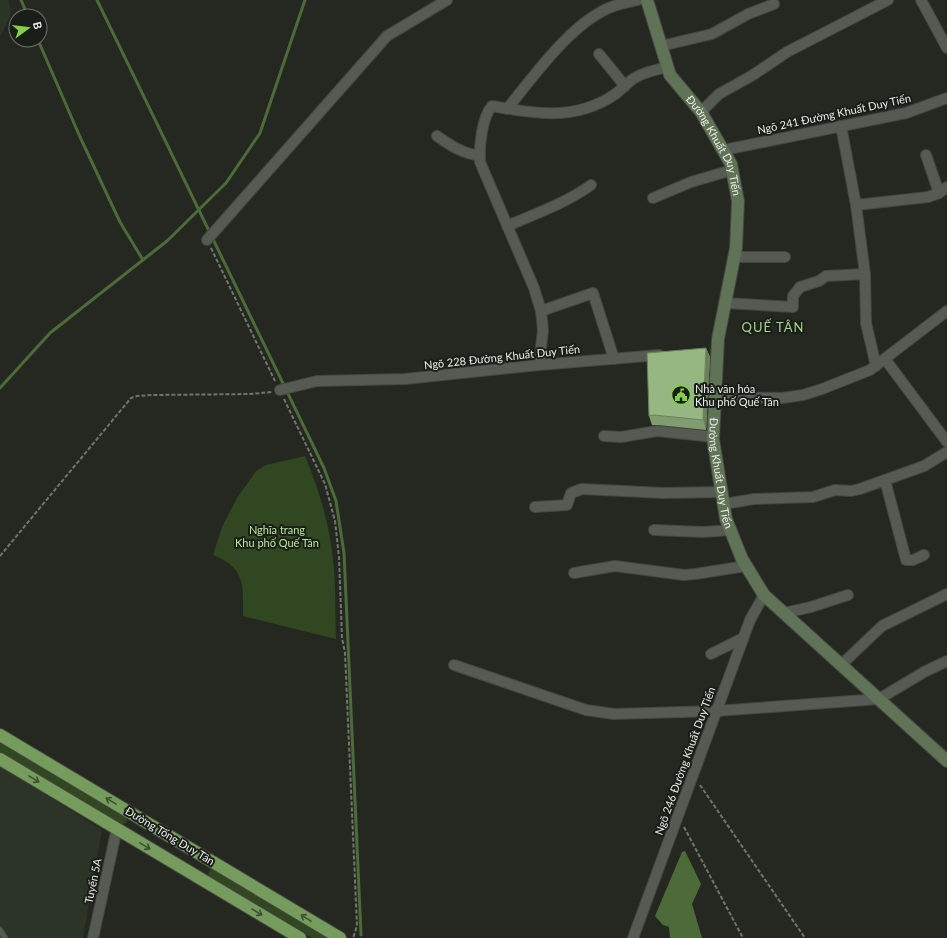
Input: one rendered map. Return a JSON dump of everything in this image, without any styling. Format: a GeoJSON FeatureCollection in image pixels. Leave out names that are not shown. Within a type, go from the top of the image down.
{"type":"FeatureCollection","features":[{"type":"Feature","properties":{"kind":"highway","name":"Đường Tống Duy Tân"},"geometry":{"type":"LineString","coordinates":[[0,735],[340,938]]}},
{"type":"Feature","properties":{"kind":"highway","name":"Đường Tống Duy Tân"},"geometry":{"type":"LineString","coordinates":[[0,759],[300,938]]}},
{"type":"Feature","properties":{"kind":"highway"},"geometry":{"type":"LineString","coordinates":[[169,860],[179,842]]}},
{"type":"Feature","properties":{"kind":"main road","name":"Đường Khuất Duy Tiến"},"geometry":{"type":"LineString","coordinates":[[647,0],[670,75],[701,112],[724,150],[731,164],[738,201],[736,248],[718,339],[713,351],[715,397],[714,437],[726,519],[742,559],[764,595],[947,761]]}},
{"type":"Feature","properties":{"kind":"street"},"geometry":{"type":"LineString","coordinates":[[211,236],[374,51],[393,32],[447,0]]}},
{"type":"Feature","properties":{"kind":"street"},"geometry":{"type":"LineString","coordinates":[[507,109],[568,38],[592,18],[614,6],[638,0]]}},
{"type":"Feature","properties":{"kind":"street"},"geometry":{"type":"LineString","coordinates":[[701,112],[719,94],[753,75],[787,52],[888,0]]}},
{"type":"Feature","properties":{"kind":"street"},"geometry":{"type":"LineString","coordinates":[[921,0],[947,48]]}},
{"type":"Feature","properties":{"kind":"street"},"geometry":{"type":"LineString","coordinates":[[661,46],[712,34],[748,14],[774,4]]}},
{"type":"Feature","properties":{"kind":"street"},"geometry":{"type":"LineString","coordinates":[[600,54],[625,86]]}},
{"type":"Feature","properties":{"kind":"street"},"geometry":{"type":"LineString","coordinates":[[539,365],[543,330],[541,311],[534,288],[480,162],[479,152],[487,112],[492,106],[544,114],[570,113],[593,106],[614,95],[634,79],[667,66]]}},
{"type":"Feature","properties":{"kind":"street","name":"Ngõ 241 Đường Khuất Duy Tiến"},"geometry":{"type":"LineString","coordinates":[[724,150],[906,113],[946,100]]}},
{"type":"Feature","properties":{"kind":"street"},"geometry":{"type":"LineString","coordinates":[[841,126],[856,205],[865,274],[866,323],[876,366]]}},
{"type":"Feature","properties":{"kind":"street"},"geometry":{"type":"LineString","coordinates":[[437,136],[466,154],[480,156]]}},
{"type":"Feature","properties":{"kind":"street"},"geometry":{"type":"LineString","coordinates":[[856,205],[928,197],[943,190],[926,155]]}},
{"type":"Feature","properties":{"kind":"street"},"geometry":{"type":"LineString","coordinates":[[653,198],[691,182],[732,170]]}},
{"type":"Feature","properties":{"kind":"street"},"geometry":{"type":"LineString","coordinates":[[507,226],[539,212],[591,185]]}},
{"type":"Feature","properties":{"kind":"street"},"geometry":{"type":"LineString","coordinates":[[734,256],[785,257]]}},
{"type":"Feature","properties":{"kind":"street"},"geometry":{"type":"LineString","coordinates":[[725,303],[793,307],[793,296],[800,287],[819,281],[826,276],[865,274]]}},
{"type":"Feature","properties":{"kind":"street"},"geometry":{"type":"LineString","coordinates":[[541,311],[593,293],[614,359]]}},
{"type":"Feature","properties":{"kind":"street"},"geometry":{"type":"LineString","coordinates":[[715,397],[763,398],[803,395],[856,376],[876,366],[947,311]]}},
{"type":"Feature","properties":{"kind":"street","name":"Ngõ 228 Đường Khuất Duy Tiến"},"geometry":{"type":"LineString","coordinates":[[284,388],[316,381],[405,379],[539,365],[669,354]]}},
{"type":"Feature","properties":{"kind":"street"},"geometry":{"type":"LineString","coordinates":[[885,359],[947,442]]}},
{"type":"Feature","properties":{"kind":"street"},"geometry":{"type":"LineString","coordinates":[[604,436],[621,437],[657,431],[714,437]]}},
{"type":"Feature","properties":{"kind":"street"},"geometry":{"type":"LineString","coordinates":[[535,507],[567,505],[572,493],[582,489],[723,498],[813,497],[835,490],[850,491],[860,489],[924,466],[947,452]]}},
{"type":"Feature","properties":{"kind":"street"},"geometry":{"type":"LineString","coordinates":[[885,480],[906,560],[913,560],[924,555]]}},
{"type":"Feature","properties":{"kind":"street"},"geometry":{"type":"LineString","coordinates":[[654,530],[703,532],[731,530]]}},
{"type":"Feature","properties":{"kind":"street"},"geometry":{"type":"LineString","coordinates":[[574,572],[586,572],[615,566],[684,575],[746,566]]}},
{"type":"Feature","properties":{"kind":"street"},"geometry":{"type":"LineString","coordinates":[[841,665],[882,626],[947,594]]}},
{"type":"Feature","properties":{"kind":"street","name":"Ngõ 246 Đường Khuất Duy Tiến"},"geometry":{"type":"LineString","coordinates":[[633,938],[743,638],[750,620],[764,595]]}},
{"type":"Feature","properties":{"kind":"street"},"geometry":{"type":"LineString","coordinates":[[784,614],[848,595]]}},
{"type":"Feature","properties":{"kind":"street"},"geometry":{"type":"LineString","coordinates":[[711,654],[743,638]]}},
{"type":"Feature","properties":{"kind":"street"},"geometry":{"type":"LineString","coordinates":[[454,665],[586,710],[614,714],[716,711],[878,699],[924,672],[947,662]]}},
{"type":"Feature","properties":{"kind":"street","name":"Tuyến 5A"},"geometry":{"type":"LineString","coordinates":[[92,938],[116,828]]}},
{"type":"Feature","properties":{"kind":"lane"},"geometry":{"type":"LineString","coordinates":[[0,930],[5,938]]}},
{"type":"Feature","properties":{"kind":"path"},"geometry":{"type":"LineString","coordinates":[[211,236],[284,388],[325,484],[335,521],[339,557],[342,638],[345,653],[357,918],[357,926],[353,938]]}},
{"type":"Feature","properties":{"kind":"path"},"geometry":{"type":"LineString","coordinates":[[0,556],[131,398],[153,395],[250,394],[264,393],[284,388]]}},
{"type":"Feature","properties":{"kind":"path"},"geometry":{"type":"LineString","coordinates":[[693,774],[805,938]]}},
{"type":"Feature","properties":{"kind":"path"},"geometry":{"type":"LineString","coordinates":[[678,816],[743,938]]}},
{"type":"Feature","properties":{"kind":"shaded area"},"geometry":{"type":"Polygon","coordinates":[[[0,0],[8,0],[10,8],[8,8],[8,21],[0,37],[0,0]]]}},
{"type":"Feature","properties":{"kind":"shaded area"},"geometry":{"type":"Polygon","coordinates":[[[0,766],[102,830],[83,938],[0,938],[0,766]]]}},
{"type":"Feature","properties":{"kind":"shaded area"},"geometry":{"type":"Polygon","coordinates":[[[685,851],[701,884],[692,904],[702,938],[670,938],[669,927],[663,925],[655,916],[682,852],[685,851]]]}},
{"type":"Feature","properties":{"kind":"green space","name":"Nghĩa trang Khu phố Quế Tân"},"geometry":{"type":"Polygon","coordinates":[[[305,456],[323,506],[329,532],[335,579],[336,639],[243,616],[242,587],[237,572],[224,560],[213,555],[222,527],[237,498],[256,471],[266,465],[305,456]]]}},
{"type":"Feature","properties":{"kind":"green space"},"geometry":{"type":"Polygon","coordinates":[[[0,742],[124,815],[127,819],[126,823],[122,824],[0,752],[0,742]]]}},
{"type":"Feature","properties":{"kind":"green space"},"geometry":{"type":"Polygon","coordinates":[[[210,870],[216,871],[328,938],[312,938],[215,881],[208,874],[210,870]]]}},
{"type":"Feature","properties":{"kind":"building","name":"Nhà văn hóa Khu phố Quế Tân"},"geometry":{"type":"Polygon","coordinates":[[[706,348],[703,420],[654,415],[649,416],[647,353],[706,348]]]}},
{"type":"Feature","properties":{"kind":"waterway"},"geometry":{"type":"LineString","coordinates":[[21,0],[24,8]]}},
{"type":"Feature","properties":{"kind":"waterway"},"geometry":{"type":"LineString","coordinates":[[97,0],[324,468],[336,501],[344,553],[361,935]]}},
{"type":"Feature","properties":{"kind":"waterway"},"geometry":{"type":"LineString","coordinates":[[0,388],[50,333],[167,241],[226,183],[260,133],[305,0]]}},
{"type":"Feature","properties":{"kind":"waterway"},"geometry":{"type":"LineString","coordinates":[[41,48],[80,137],[120,222],[143,260]]}},
{"type":"Feature","properties":{"kind":"place","name":"Nhà văn hóa Khu phố Quế Tân"},"geometry":{"type":"Point","coordinates":[681,395]}},
{"type":"Feature","properties":{"kind":"district","name":"QUẾ TÂN"},"geometry":{"type":"Point","coordinates":[773,327]}}]}
